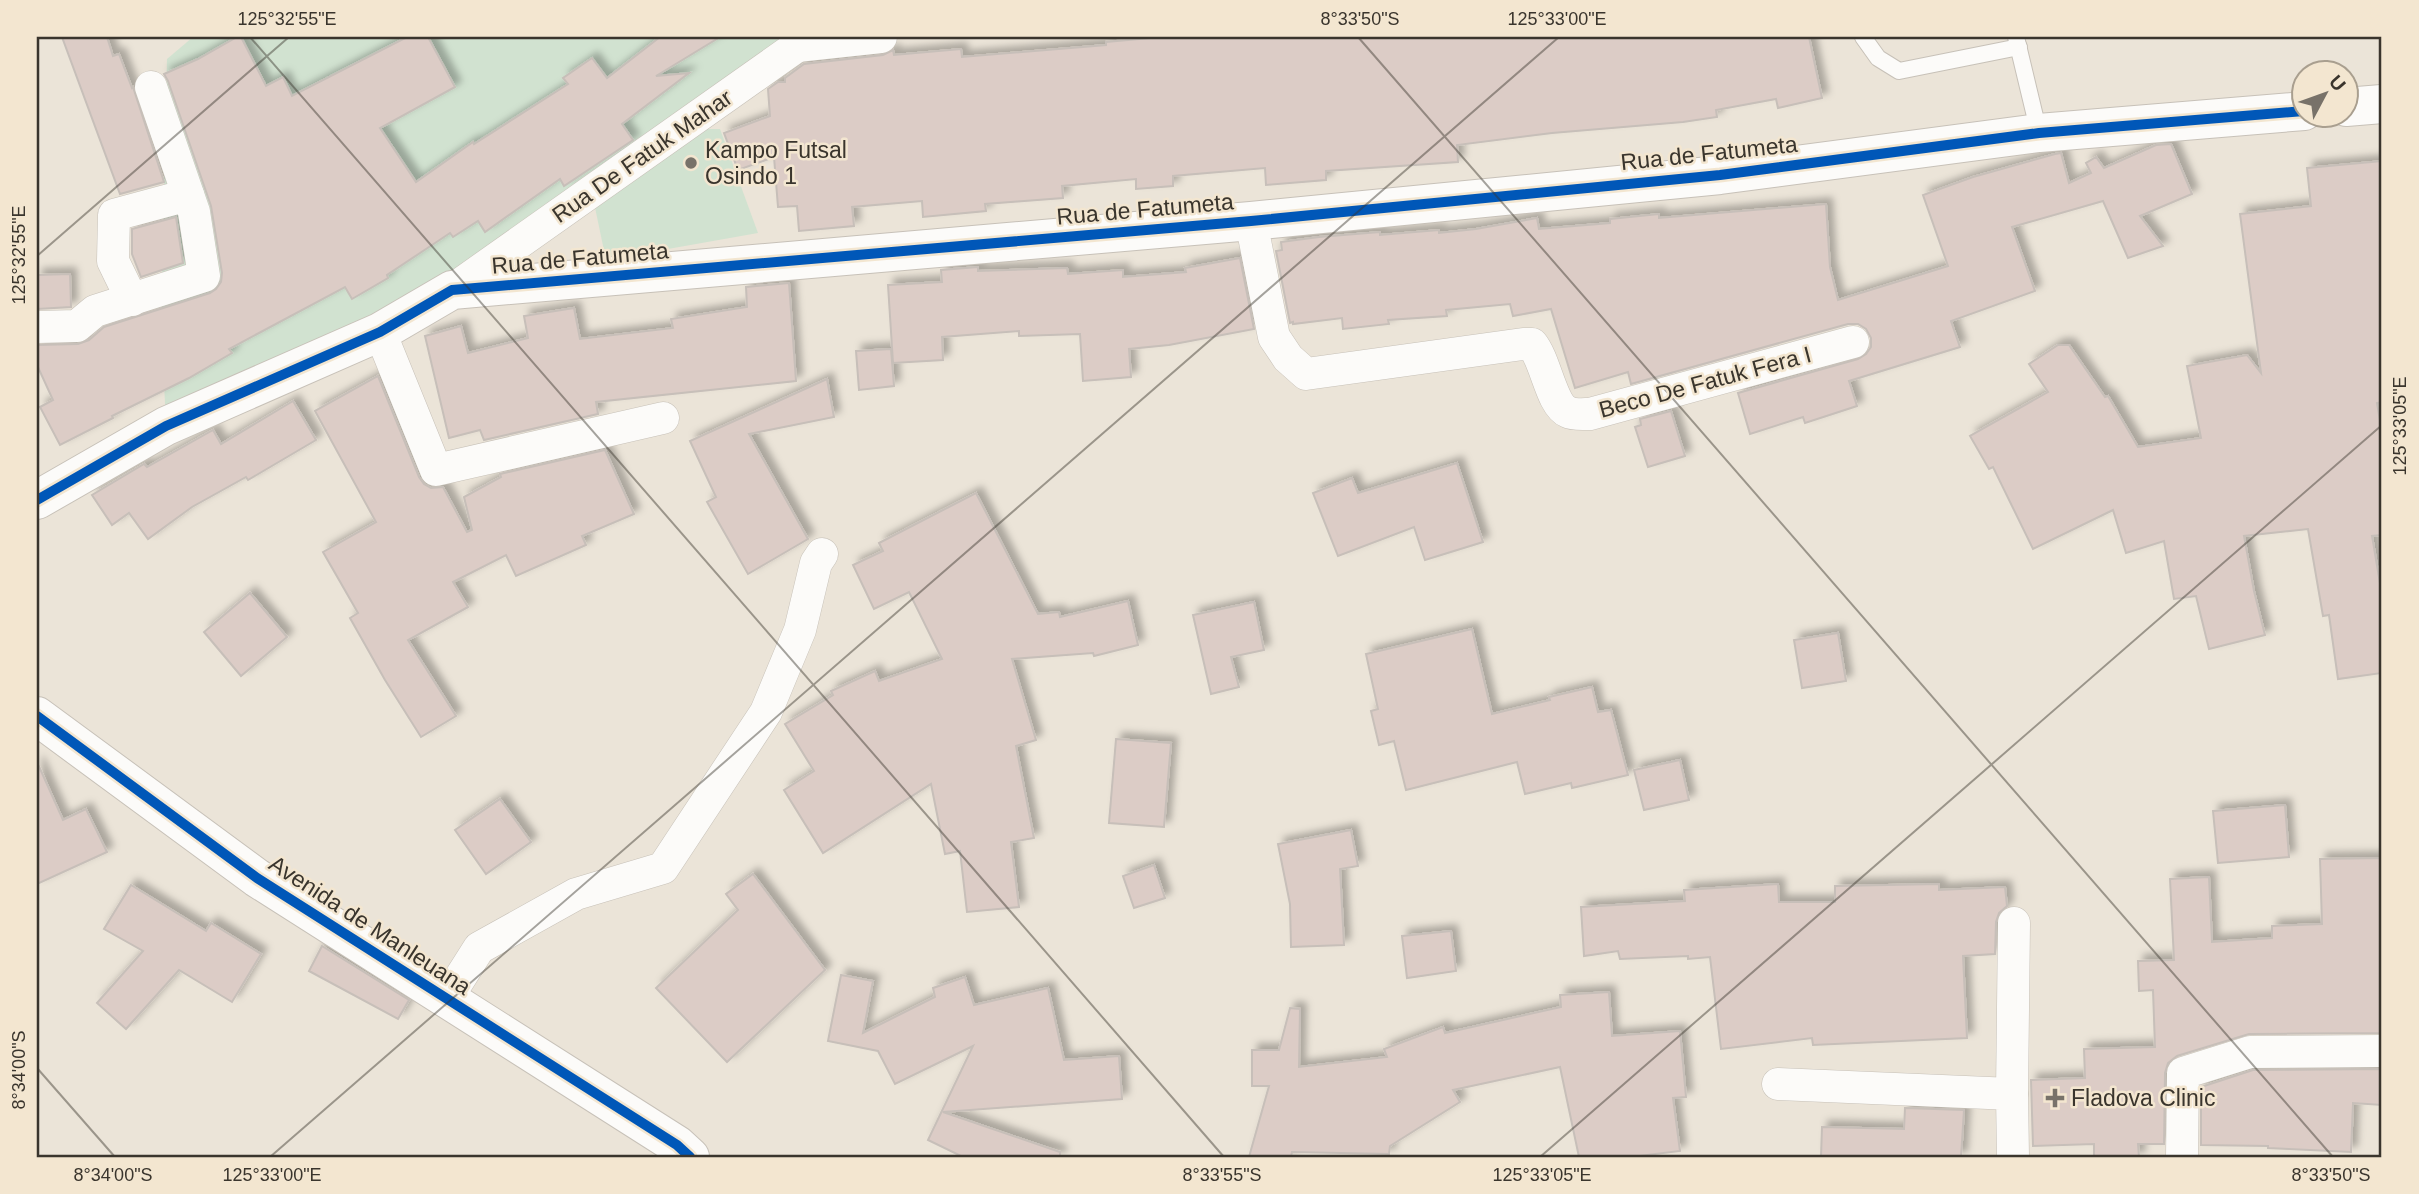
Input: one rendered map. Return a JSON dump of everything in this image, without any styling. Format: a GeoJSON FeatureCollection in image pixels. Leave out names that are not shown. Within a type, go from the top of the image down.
{"type":"FeatureCollection","features":[{"type":"Feature","properties":{"kind":"street","name":"Rua De Fatuk Mahar"},"geometry":{"type":"LineString","coordinates":[[452,290],[804,41],[881,37]]}},
{"type":"Feature","properties":{"kind":"street"},"geometry":{"type":"LineString","coordinates":[[37,327],[77,326],[94,311],[204,276],[194,212],[151,87]]}},
{"type":"Feature","properties":{"kind":"street"},"geometry":{"type":"LineString","coordinates":[[2360,106],[2382,104]]}},
{"type":"Feature","properties":{"kind":"street","name":"Rua de Fatumeta"},"geometry":{"type":"LineString","coordinates":[[37,500],[166,426],[380,332],[452,290],[1251,221],[1720,175],[2039,133],[2290,112]]}},
{"type":"Feature","properties":{"kind":"street"},"geometry":{"type":"LineString","coordinates":[[132,300],[113,261],[114,215],[188,195]]}},
{"type":"Feature","properties":{"kind":"street","name":"Beco De Fatuk Fera I"},"geometry":{"type":"LineString","coordinates":[[1251,221],[1274,337],[1288,358],[1306,374],[1532,344],[1541,355],[1558,406],[1569,413],[1590,414],[1853,342]]}},
{"type":"Feature","properties":{"kind":"street"},"geometry":{"type":"LineString","coordinates":[[380,332],[436,470],[663,418]]}},
{"type":"Feature","properties":{"kind":"street"},"geometry":{"type":"LineString","coordinates":[[446,1000],[479,948],[576,894],[663,867],[766,712],[800,630],[816,563],[822,554]]}},
{"type":"Feature","properties":{"kind":"street","name":"Avenida de Manleuana"},"geometry":{"type":"LineString","coordinates":[[37,716],[257,878],[677,1145],[690,1157]]}},
{"type":"Feature","properties":{"kind":"street"},"geometry":{"type":"LineString","coordinates":[[2013,1157],[2014,923]]}},
{"type":"Feature","properties":{"kind":"street"},"geometry":{"type":"LineString","coordinates":[[2182,1157],[2183,1073],[2250,1052],[2382,1051]]}},
{"type":"Feature","properties":{"kind":"street"},"geometry":{"type":"LineString","coordinates":[[1778,1084],[2012,1094]]}},
{"type":"Feature","properties":{"kind":"lane"},"geometry":{"type":"LineString","coordinates":[[1863,37],[1878,58],[1899,71],[2018,42],[2039,133]]}},
{"type":"Feature","properties":{"kind":"green space"},"geometry":{"type":"Polygon","coordinates":[[[193,37],[810,37],[452,290],[166,426],[161,315],[167,59],[193,37]]]}},
{"type":"Feature","properties":{"kind":"green space","name":"Kampo Futsal Osindo 1"},"geometry":{"type":"Polygon","coordinates":[[[707,129],[720,129],[758,233],[606,260],[593,198],[707,129]]]}},
{"type":"Feature","properties":{"kind":"building"},"geometry":{"type":"Polygon","coordinates":[[[62,37],[107,37],[113,56],[119,54],[133,87],[164,182],[120,194],[62,37]]]}},
{"type":"Feature","properties":{"kind":"building"},"geometry":{"type":"Polygon","coordinates":[[[241,37],[266,86],[283,77],[292,96],[407,37],[428,37],[455,87],[380,128],[416,182],[473,142],[474,144],[568,84],[563,78],[592,58],[607,78],[660,37],[720,37],[656,76],[689,73],[622,124],[633,140],[564,186],[560,179],[485,232],[478,221],[453,237],[450,233],[387,275],[388,278],[352,299],[345,287],[229,349],[232,353],[189,378],[60,445],[40,407],[53,400],[37,365],[37,345],[78,344],[89,340],[104,327],[210,293],[221,282],[222,273],[211,206],[164,74],[241,37]]]}},
{"type":"Feature","properties":{"kind":"building"},"geometry":{"type":"Polygon","coordinates":[[[1161,37],[1809,37],[1822,98],[1778,108],[1776,99],[1716,110],[1717,117],[1683,122],[1552,133],[1457,145],[1458,162],[1326,171],[1326,180],[1266,185],[1265,168],[1173,176],[1173,186],[1136,189],[1136,179],[1062,186],[1063,198],[985,204],[986,211],[923,217],[922,201],[852,207],[854,226],[799,231],[797,206],[778,207],[774,157],[738,170],[724,133],[770,116],[768,89],[778,82],[785,82],[785,78],[804,64],[883,55],[893,50],[894,55],[961,49],[962,57],[1106,45],[1106,42],[1161,37]]]}},
{"type":"Feature","properties":{"kind":"building"},"geometry":{"type":"Polygon","coordinates":[[[2171,144],[2192,194],[2140,216],[2163,246],[2128,258],[2103,201],[2012,227],[2035,291],[1951,321],[1960,347],[1849,381],[1857,406],[1805,423],[1803,417],[1750,434],[1738,393],[1858,359],[1871,347],[1871,338],[1866,329],[1858,324],[1848,324],[1631,384],[1628,372],[1575,388],[1551,309],[1513,316],[1510,304],[1446,310],[1447,316],[1388,320],[1389,324],[1343,329],[1342,318],[1293,324],[1290,323],[1276,251],[1282,250],[1281,242],[1319,237],[1439,230],[1439,233],[1537,218],[1539,229],[1610,223],[1610,219],[1659,214],[1659,218],[1826,204],[1830,267],[1838,300],[1948,266],[1923,195],[1973,177],[2061,153],[2069,183],[2091,173],[2086,163],[2096,157],[2104,168],[2156,145],[2171,144]]]}},
{"type":"Feature","properties":{"kind":"building"},"geometry":{"type":"Polygon","coordinates":[[[2382,161],[2382,402],[2377,403],[2382,432],[2382,535],[2372,536],[2382,595],[2382,673],[2338,679],[2329,615],[2323,616],[2308,529],[2244,536],[2265,635],[2209,649],[2196,596],[2174,599],[2164,541],[2126,553],[2113,510],[2033,549],[1993,467],[1989,469],[1970,436],[2048,392],[2029,364],[2058,345],[2069,345],[2105,397],[2108,396],[2138,447],[2201,438],[2187,366],[2247,355],[2261,373],[2240,214],[2311,206],[2307,168],[2382,161]]]}},
{"type":"Feature","properties":{"kind":"building"},"geometry":{"type":"Polygon","coordinates":[[[176,217],[183,263],[141,277],[132,254],[132,229],[176,217]]]}},
{"type":"Feature","properties":{"kind":"building"},"geometry":{"type":"Polygon","coordinates":[[[1240,258],[1254,329],[1169,345],[1129,349],[1131,377],[1083,381],[1080,334],[1019,336],[1019,331],[942,337],[943,360],[893,363],[888,285],[942,282],[941,270],[978,267],[978,271],[1067,268],[1068,274],[1123,270],[1123,277],[1186,272],[1185,268],[1240,258]]]}},
{"type":"Feature","properties":{"kind":"building"},"geometry":{"type":"Polygon","coordinates":[[[70,274],[71,307],[37,309],[37,275],[70,274]]]}},
{"type":"Feature","properties":{"kind":"building"},"geometry":{"type":"Polygon","coordinates":[[[789,283],[796,381],[596,402],[598,414],[484,440],[480,430],[449,438],[425,336],[461,326],[468,353],[528,338],[524,316],[574,308],[580,339],[673,328],[671,319],[747,307],[746,287],[789,283]]]}},
{"type":"Feature","properties":{"kind":"building"},"geometry":{"type":"Polygon","coordinates":[[[891,349],[894,386],[859,390],[856,351],[891,349]]]}},
{"type":"Feature","properties":{"kind":"building"},"geometry":{"type":"Polygon","coordinates":[[[378,376],[419,477],[431,488],[443,487],[467,532],[472,530],[464,497],[501,477],[500,474],[605,450],[634,514],[582,536],[586,545],[516,576],[506,555],[453,582],[468,607],[408,640],[456,716],[421,737],[350,618],[358,613],[323,552],[376,522],[315,411],[378,376]]]}},
{"type":"Feature","properties":{"kind":"building"},"geometry":{"type":"Polygon","coordinates":[[[827,379],[834,417],[749,434],[808,539],[748,574],[707,502],[716,497],[690,441],[827,379]]]}},
{"type":"Feature","properties":{"kind":"building"},"geometry":{"type":"Polygon","coordinates":[[[293,401],[316,440],[248,480],[246,477],[192,507],[148,539],[129,513],[112,525],[92,495],[144,464],[147,467],[213,430],[221,444],[293,401]]]}},
{"type":"Feature","properties":{"kind":"building"},"geometry":{"type":"Polygon","coordinates":[[[1671,411],[1685,456],[1648,467],[1635,427],[1641,425],[1640,419],[1671,411]]]}},
{"type":"Feature","properties":{"kind":"building"},"geometry":{"type":"Polygon","coordinates":[[[1457,463],[1483,542],[1425,560],[1414,527],[1338,556],[1313,493],[1352,478],[1358,493],[1457,463]]]}},
{"type":"Feature","properties":{"kind":"building"},"geometry":{"type":"Polygon","coordinates":[[[976,493],[1038,614],[1059,612],[1060,617],[1128,601],[1138,645],[1094,656],[1093,653],[1012,659],[1036,740],[1016,746],[1034,838],[1011,842],[1019,907],[967,912],[960,851],[945,854],[931,784],[823,853],[784,790],[814,771],[785,724],[833,695],[831,691],[875,671],[879,681],[942,659],[909,592],[874,609],[853,565],[883,551],[879,543],[976,493]]]}},
{"type":"Feature","properties":{"kind":"building"},"geometry":{"type":"Polygon","coordinates":[[[250,593],[287,637],[241,676],[204,632],[250,593]]]}},
{"type":"Feature","properties":{"kind":"building"},"geometry":{"type":"Polygon","coordinates":[[[1254,602],[1264,650],[1231,657],[1239,687],[1211,694],[1193,615],[1254,602]]]}},
{"type":"Feature","properties":{"kind":"building"},"geometry":{"type":"Polygon","coordinates":[[[1472,629],[1492,714],[1592,687],[1598,712],[1611,710],[1628,775],[1572,788],[1571,783],[1525,794],[1517,762],[1406,790],[1394,741],[1379,745],[1371,711],[1378,709],[1366,654],[1472,629]]]}},
{"type":"Feature","properties":{"kind":"building"},"geometry":{"type":"Polygon","coordinates":[[[1838,633],[1846,681],[1802,688],[1794,640],[1838,633]]]}},
{"type":"Feature","properties":{"kind":"building"},"geometry":{"type":"Polygon","coordinates":[[[1116,739],[1171,743],[1164,827],[1109,823],[1116,739]]]}},
{"type":"Feature","properties":{"kind":"building"},"geometry":{"type":"Polygon","coordinates":[[[1680,760],[1689,800],[1644,810],[1634,770],[1680,760]]]}},
{"type":"Feature","properties":{"kind":"building"},"geometry":{"type":"Polygon","coordinates":[[[37,762],[63,820],[86,809],[107,852],[37,884],[37,762]]]}},
{"type":"Feature","properties":{"kind":"building"},"geometry":{"type":"Polygon","coordinates":[[[500,799],[531,842],[486,874],[455,830],[500,799]]]}},
{"type":"Feature","properties":{"kind":"building"},"geometry":{"type":"Polygon","coordinates":[[[2285,805],[2289,857],[2218,863],[2213,811],[2285,805]]]}},
{"type":"Feature","properties":{"kind":"building"},"geometry":{"type":"Polygon","coordinates":[[[1351,830],[1358,866],[1340,869],[1344,945],[1291,947],[1290,904],[1278,844],[1351,830]]]}},
{"type":"Feature","properties":{"kind":"building"},"geometry":{"type":"Polygon","coordinates":[[[2382,858],[2382,1033],[2249,1034],[2177,1056],[2168,1063],[2165,1073],[2164,1144],[2138,1144],[2139,1157],[2094,1157],[2094,1144],[2033,1146],[2031,1080],[2085,1078],[2084,1049],[2155,1047],[2153,990],[2139,991],[2138,961],[2174,960],[2170,879],[2209,877],[2212,942],[2272,938],[2272,926],[2322,924],[2320,859],[2382,858]]]}},
{"type":"Feature","properties":{"kind":"building"},"geometry":{"type":"Polygon","coordinates":[[[1154,865],[1165,898],[1134,908],[1123,876],[1154,865]]]}},
{"type":"Feature","properties":{"kind":"building"},"geometry":{"type":"Polygon","coordinates":[[[753,874],[825,970],[727,1062],[656,988],[738,910],[726,894],[753,874]]]}},
{"type":"Feature","properties":{"kind":"building"},"geometry":{"type":"Polygon","coordinates":[[[1778,884],[1779,902],[1835,902],[1835,886],[1939,884],[1939,890],[2005,887],[2007,906],[1999,913],[1996,922],[1995,954],[1963,956],[1967,1038],[1813,1045],[1812,1038],[1721,1049],[1710,957],[1620,959],[1618,951],[1584,956],[1581,907],[1685,901],[1684,890],[1778,884]]]}},
{"type":"Feature","properties":{"kind":"building"},"geometry":{"type":"Polygon","coordinates":[[[131,885],[206,931],[211,923],[261,954],[232,1002],[179,970],[126,1029],[97,1003],[143,951],[104,929],[131,885]]]}},
{"type":"Feature","properties":{"kind":"building"},"geometry":{"type":"Polygon","coordinates":[[[1451,931],[1456,971],[1407,978],[1402,936],[1451,931]]]}},
{"type":"Feature","properties":{"kind":"building"},"geometry":{"type":"Polygon","coordinates":[[[322,946],[409,1000],[398,1019],[309,971],[322,946]]]}},
{"type":"Feature","properties":{"kind":"building"},"geometry":{"type":"Polygon","coordinates":[[[841,975],[873,981],[863,1033],[935,997],[933,988],[965,977],[974,1005],[1048,988],[1064,1060],[1119,1056],[1122,1099],[943,1112],[1060,1152],[1060,1157],[963,1157],[928,1140],[973,1046],[895,1084],[878,1051],[828,1041],[841,975]]]}},
{"type":"Feature","properties":{"kind":"building"},"geometry":{"type":"Polygon","coordinates":[[[1609,992],[1612,1036],[1680,1031],[1686,1097],[1673,1098],[1680,1151],[1631,1157],[1579,1157],[1560,1067],[1453,1090],[1460,1102],[1390,1146],[1389,1154],[1292,1152],[1291,1157],[1249,1157],[1269,1086],[1252,1086],[1252,1050],[1279,1050],[1290,1008],[1300,1009],[1299,1067],[1387,1057],[1384,1049],[1443,1027],[1445,1033],[1561,1007],[1560,995],[1609,992]]]}},
{"type":"Feature","properties":{"kind":"building"},"geometry":{"type":"Polygon","coordinates":[[[2382,1069],[2382,1105],[2353,1103],[2351,1152],[2268,1146],[2201,1145],[2201,1087],[2253,1070],[2382,1069]]]}},
{"type":"Feature","properties":{"kind":"building"},"geometry":{"type":"Polygon","coordinates":[[[1905,1108],[1964,1110],[1961,1157],[1821,1157],[1822,1127],[1904,1129],[1905,1108]]]}},
{"type":"Feature","properties":{"kind":"cycle path"},"geometry":{"type":"LineString","coordinates":[[37,500],[166,426],[380,332],[452,290],[1251,221],[1720,175],[2039,133],[2290,112]]}},
{"type":"Feature","properties":{"kind":"cycle path"},"geometry":{"type":"LineString","coordinates":[[37,716],[257,878],[677,1145],[690,1157]]}},
{"type":"Feature","properties":{"kind":"place","name":"Kampo Futsal Osindo 1"},"geometry":{"type":"Point","coordinates":[691,163]}},
{"type":"Feature","properties":{"kind":"place","name":"Fladova Clinic"},"geometry":{"type":"Point","coordinates":[2055,1098]}}]}
